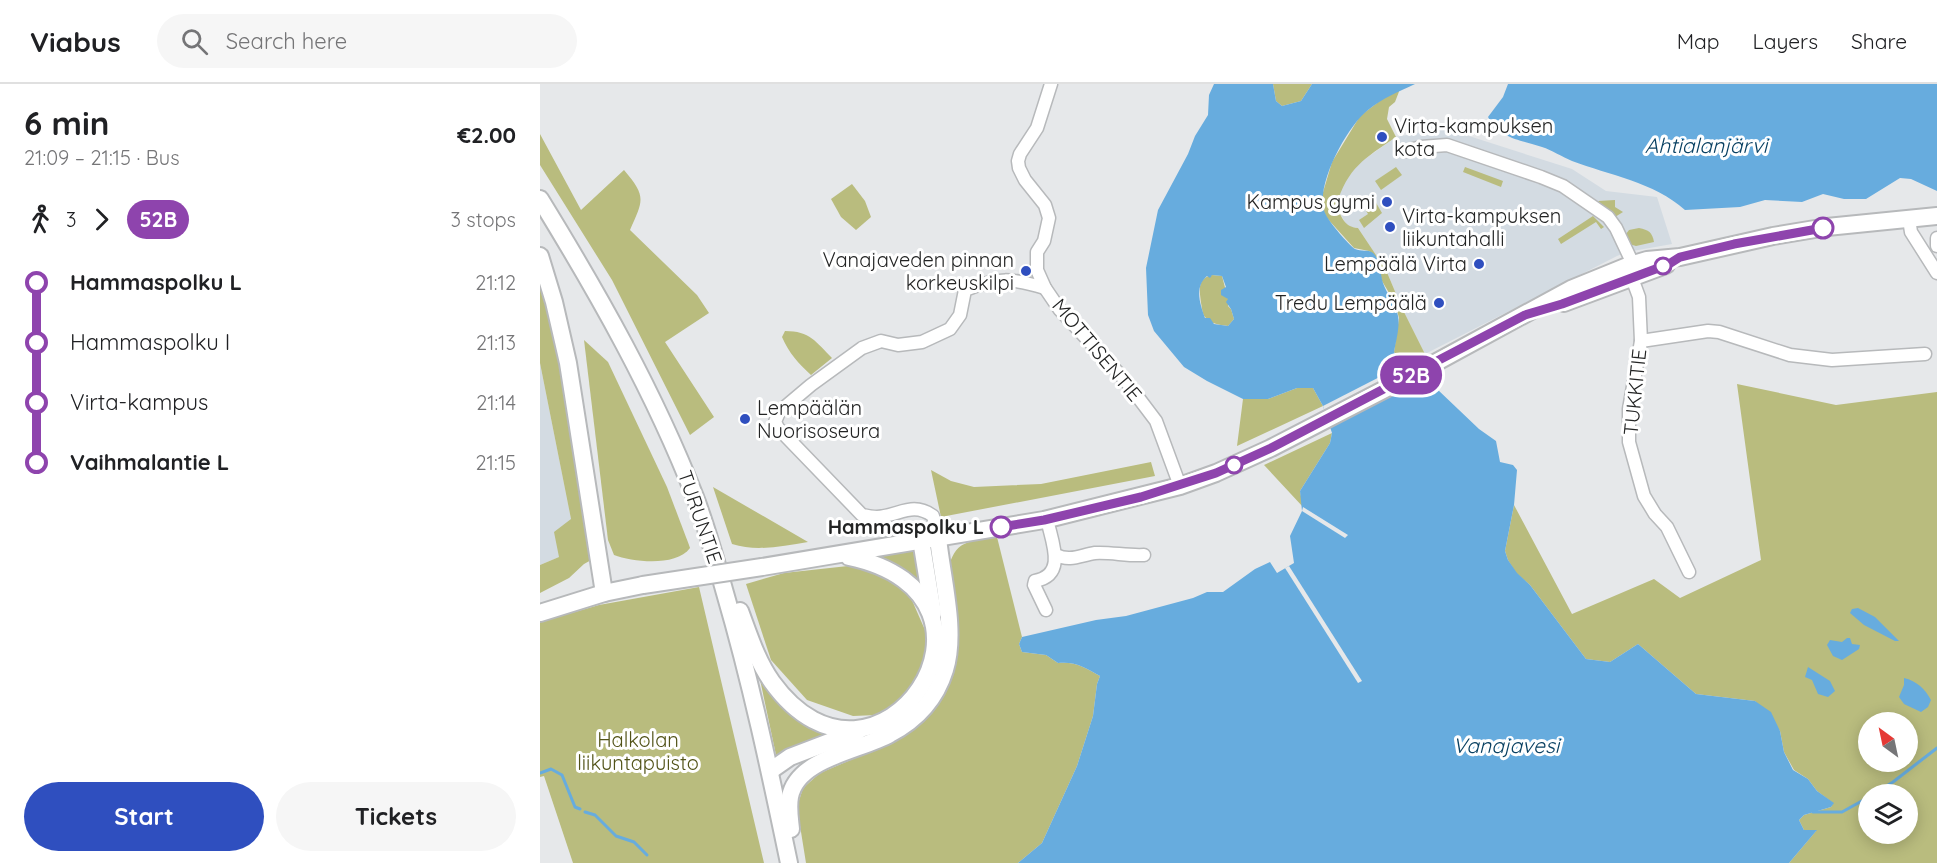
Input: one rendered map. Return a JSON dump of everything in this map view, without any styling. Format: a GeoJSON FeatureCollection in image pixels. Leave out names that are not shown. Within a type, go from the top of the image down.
{"type":"FeatureCollection","features":[{"type":"Feature","properties":{"kind":"main road","name":"TURUNTIE"},"geometry":{"type":"LineString","coordinates":[[540,199],[592,283],[663,420],[696,499],[710,540],[748,676],[789,863]]}},
{"type":"Feature","properties":{"kind":"main road"},"geometry":{"type":"LineString","coordinates":[[540,613],[604,593],[643,585],[839,555],[1047,519],[1180,486],[1216,473],[1316,425],[1583,284],[1632,271],[1647,260],[1680,257],[1773,236],[1827,227],[1937,218]]}},
{"type":"Feature","properties":{"kind":"main road"},"geometry":{"type":"LineString","coordinates":[[540,256],[554,302],[568,363],[604,593]]}},
{"type":"Feature","properties":{"kind":"main road"},"geometry":{"type":"LineString","coordinates":[[770,771],[790,757],[876,724],[901,710],[923,684],[934,654],[935,637],[929,539]]}},
{"type":"Feature","properties":{"kind":"main road"},"geometry":{"type":"LineString","coordinates":[[795,863],[790,797],[799,777],[816,764],[892,734],[922,711],[941,682],[948,653],[949,620],[929,539]]}},
{"type":"Feature","properties":{"kind":"main road"},"geometry":{"type":"LineString","coordinates":[[710,540],[763,668],[773,683],[797,708],[813,719],[832,726],[864,729]]}},
{"type":"Feature","properties":{"kind":"main road"},"geometry":{"type":"LineString","coordinates":[[839,555],[866,560],[895,572],[921,598],[934,620]]}},
{"type":"Feature","properties":{"kind":"street","name":"MOTTISENTIE"},"geometry":{"type":"LineString","coordinates":[[1051,84],[1037,128],[1018,161],[1025,180],[1048,211],[1049,218],[1044,241],[1037,252],[1037,270],[1045,288],[1060,310],[1125,380],[1156,421],[1180,486]]}},
{"type":"Feature","properties":{"kind":"street","name":"TUKKITIE"},"geometry":{"type":"LineString","coordinates":[[1406,151],[1447,145],[1563,186],[1608,217],[1623,242],[1639,297],[1641,341],[1629,409],[1629,442],[1644,496],[1655,514],[1667,527],[1689,572]]}},
{"type":"Feature","properties":{"kind":"street"},"geometry":{"type":"LineString","coordinates":[[1910,219],[1911,232],[1937,273]]}},
{"type":"Feature","properties":{"kind":"street"},"geometry":{"type":"LineString","coordinates":[[1937,238],[1937,246]]}},
{"type":"Feature","properties":{"kind":"street"},"geometry":{"type":"LineString","coordinates":[[929,539],[933,516],[926,511],[916,508],[876,517],[862,515],[778,429],[774,422],[779,412],[810,385],[862,348],[881,341],[898,345],[921,342],[950,329],[960,315],[965,290],[992,281],[1005,280],[1019,280],[1045,288]]}},
{"type":"Feature","properties":{"kind":"street"},"geometry":{"type":"LineString","coordinates":[[1641,341],[1708,331],[1719,332],[1790,355],[1832,360],[1925,354]]}},
{"type":"Feature","properties":{"kind":"street"},"geometry":{"type":"LineString","coordinates":[[1046,610],[1034,585],[1035,581],[1046,577],[1054,566],[1056,555],[1047,519]]}},
{"type":"Feature","properties":{"kind":"street"},"geometry":{"type":"LineString","coordinates":[[1056,555],[1070,559],[1094,553],[1144,555]]}},
{"type":"Feature","properties":{"kind":"shaded area"},"geometry":{"type":"Polygon","coordinates":[[[1444,128],[1572,169],[1606,191],[1657,197],[1672,244],[1617,256],[1425,354],[1386,270],[1358,228],[1346,224],[1336,206],[1343,184],[1358,164],[1396,137],[1444,128]]]}},
{"type":"Feature","properties":{"kind":"shaded area"},"geometry":{"type":"Polygon","coordinates":[[[540,363],[571,519],[559,557],[540,565],[540,363]]]}},
{"type":"Feature","properties":{"kind":"green space"},"geometry":{"type":"Polygon","coordinates":[[[1273,84],[1312,84],[1301,101],[1282,106],[1276,101],[1273,84]]]}},
{"type":"Feature","properties":{"kind":"green space"},"geometry":{"type":"Polygon","coordinates":[[[1400,89],[1395,102],[1389,107],[1387,119],[1396,137],[1358,165],[1346,182],[1336,206],[1346,224],[1358,228],[1386,270],[1425,354],[1403,365],[1394,352],[1399,318],[1395,303],[1382,281],[1375,256],[1369,251],[1354,248],[1326,217],[1321,199],[1332,162],[1360,116],[1400,89]]]}},
{"type":"Feature","properties":{"kind":"green space"},"geometry":{"type":"Polygon","coordinates":[[[540,134],[581,210],[624,170],[636,187],[640,199],[638,212],[630,230],[697,295],[709,313],[665,342],[714,417],[690,435],[612,280],[540,165],[540,134]]]}},
{"type":"Feature","properties":{"kind":"green space"},"geometry":{"type":"Polygon","coordinates":[[[1396,167],[1402,175],[1381,190],[1375,181],[1396,167]]]}},
{"type":"Feature","properties":{"kind":"green space"},"geometry":{"type":"Polygon","coordinates":[[[1465,167],[1503,181],[1501,187],[1463,172],[1465,167]]]}},
{"type":"Feature","properties":{"kind":"green space"},"geometry":{"type":"Polygon","coordinates":[[[852,184],[865,201],[871,217],[856,230],[841,217],[831,199],[852,184]]]}},
{"type":"Feature","properties":{"kind":"green space"},"geometry":{"type":"Polygon","coordinates":[[[1615,200],[1615,207],[1623,212],[1615,217],[1598,201],[1615,200]]]}},
{"type":"Feature","properties":{"kind":"green space"},"geometry":{"type":"Polygon","coordinates":[[[1375,201],[1382,213],[1364,228],[1359,220],[1368,214],[1365,209],[1375,201]]]}},
{"type":"Feature","properties":{"kind":"green space"},"geometry":{"type":"Polygon","coordinates":[[[1593,216],[1604,227],[1601,229],[1596,222],[1561,244],[1558,239],[1593,216]]]}},
{"type":"Feature","properties":{"kind":"green space"},"geometry":{"type":"Polygon","coordinates":[[[1639,228],[1650,232],[1654,242],[1636,246],[1629,244],[1626,234],[1629,230],[1639,228]]]}},
{"type":"Feature","properties":{"kind":"green space"},"geometry":{"type":"Polygon","coordinates":[[[1212,275],[1222,276],[1228,306],[1234,319],[1228,326],[1213,323],[1203,314],[1200,286],[1203,279],[1212,275]]]}},
{"type":"Feature","properties":{"kind":"green space"},"geometry":{"type":"Polygon","coordinates":[[[540,279],[560,356],[593,559],[569,578],[540,593],[540,565],[559,557],[554,532],[571,519],[540,363],[540,279]]]}},
{"type":"Feature","properties":{"kind":"green space"},"geometry":{"type":"Polygon","coordinates":[[[785,331],[807,335],[832,358],[811,375],[788,348],[782,337],[785,331]]]}},
{"type":"Feature","properties":{"kind":"green space"},"geometry":{"type":"Polygon","coordinates":[[[584,340],[608,362],[667,487],[690,548],[675,558],[643,561],[614,555],[608,540],[584,340]]]}},
{"type":"Feature","properties":{"kind":"green space"},"geometry":{"type":"Polygon","coordinates":[[[1737,384],[1836,405],[1937,392],[1937,863],[1789,863],[1816,831],[1804,830],[1799,820],[1804,815],[1831,807],[1833,803],[1817,791],[1808,779],[1794,770],[1784,752],[1780,731],[1755,701],[1696,694],[1638,644],[1610,662],[1586,659],[1530,585],[1516,573],[1508,560],[1505,551],[1514,505],[1572,614],[1654,579],[1680,598],[1761,560],[1737,384]]]}},
{"type":"Feature","properties":{"kind":"green space"},"geometry":{"type":"Polygon","coordinates":[[[1297,388],[1313,388],[1323,406],[1237,446],[1243,399],[1268,399],[1297,388]]]}},
{"type":"Feature","properties":{"kind":"green space"},"geometry":{"type":"Polygon","coordinates":[[[1332,433],[1330,443],[1300,491],[1303,507],[1264,465],[1332,433]]]}},
{"type":"Feature","properties":{"kind":"green space"},"geometry":{"type":"Polygon","coordinates":[[[1151,462],[1155,476],[941,517],[931,470],[951,481],[974,487],[1041,484],[1151,462]]]}},
{"type":"Feature","properties":{"kind":"green space"},"geometry":{"type":"Polygon","coordinates":[[[713,487],[808,542],[760,548],[732,544],[713,487]]]}},
{"type":"Feature","properties":{"kind":"green space"},"geometry":{"type":"Polygon","coordinates":[[[997,537],[1022,637],[1019,644],[1022,652],[1046,655],[1058,663],[1075,664],[1100,676],[1093,716],[1077,766],[1042,843],[1018,863],[806,863],[797,807],[803,788],[820,773],[867,753],[914,728],[932,712],[944,694],[959,643],[949,566],[952,557],[956,550],[967,543],[997,537]]]}},
{"type":"Feature","properties":{"kind":"green space"},"geometry":{"type":"Polygon","coordinates":[[[918,550],[927,602],[898,570],[876,557],[877,555],[918,550]]]}},
{"type":"Feature","properties":{"kind":"green space"},"geometry":{"type":"Polygon","coordinates":[[[848,566],[883,574],[897,583],[911,598],[925,630],[925,654],[917,677],[896,704],[877,715],[853,716],[807,700],[771,660],[746,584],[784,573],[848,566]]]}},
{"type":"Feature","properties":{"kind":"green space","name":"Halkolan liikuntapuisto"},"geometry":{"type":"Polygon","coordinates":[[[699,587],[764,863],[573,863],[544,776],[540,777],[540,622],[599,605],[699,587]]]}},
{"type":"Feature","properties":{"kind":"green space"},"geometry":{"type":"Polygon","coordinates":[[[758,670],[783,704],[795,714],[844,733],[776,755],[758,670]]]}},
{"type":"Feature","properties":{"kind":"water","name":"Vanajavesi"},"geometry":{"type":"Polygon","coordinates":[[[1214,84],[1273,84],[1276,101],[1282,106],[1301,101],[1312,84],[1415,84],[1368,110],[1351,130],[1334,159],[1328,175],[1323,204],[1326,215],[1355,249],[1371,252],[1378,259],[1383,283],[1398,316],[1394,352],[1408,372],[1423,389],[1431,387],[1437,389],[1479,429],[1496,441],[1500,462],[1513,465],[1517,470],[1514,505],[1505,551],[1508,560],[1517,573],[1530,585],[1586,659],[1610,662],[1638,644],[1696,694],[1755,701],[1771,712],[1780,731],[1784,752],[1793,770],[1808,779],[1817,791],[1834,803],[1831,807],[1804,815],[1799,820],[1804,830],[1817,830],[1789,863],[1018,863],[1042,843],[1077,766],[1093,716],[1100,676],[1075,664],[1058,663],[1046,655],[1022,652],[1019,644],[1022,637],[1096,620],[1126,616],[1207,592],[1223,592],[1255,569],[1270,562],[1277,573],[1294,563],[1290,536],[1302,511],[1300,491],[1330,443],[1332,433],[1323,406],[1313,388],[1297,388],[1268,399],[1243,399],[1184,367],[1154,331],[1148,315],[1146,268],[1158,210],[1208,115],[1209,95],[1214,84]],[[1212,275],[1210,278],[1207,276],[1200,285],[1199,296],[1205,318],[1210,318],[1214,324],[1228,326],[1234,319],[1226,302],[1228,299],[1221,295],[1221,290],[1226,287],[1222,276],[1212,275]]]}},
{"type":"Feature","properties":{"kind":"water","name":"Ahtialanjärvi"},"geometry":{"type":"Polygon","coordinates":[[[1508,84],[1937,84],[1937,191],[1911,179],[1900,178],[1866,199],[1844,199],[1823,194],[1802,202],[1765,200],[1740,207],[1685,210],[1659,192],[1631,180],[1572,161],[1546,148],[1512,138],[1499,130],[1488,117],[1503,97],[1508,84]]]}},
{"type":"Feature","properties":{"kind":"water"},"geometry":{"type":"Polygon","coordinates":[[[1858,608],[1875,617],[1899,641],[1864,625],[1850,613],[1852,609],[1858,608]]]}},
{"type":"Feature","properties":{"kind":"water"},"geometry":{"type":"Polygon","coordinates":[[[1850,638],[1852,644],[1860,645],[1859,649],[1842,660],[1833,656],[1827,645],[1830,640],[1842,642],[1850,638]]]}},
{"type":"Feature","properties":{"kind":"water"},"geometry":{"type":"Polygon","coordinates":[[[1808,667],[1830,681],[1835,691],[1828,697],[1818,694],[1812,680],[1805,677],[1808,667]]]}},
{"type":"Feature","properties":{"kind":"water"},"geometry":{"type":"Polygon","coordinates":[[[1904,678],[1920,686],[1931,700],[1928,707],[1921,712],[1904,704],[1899,697],[1904,678]]]}},
{"type":"Feature","properties":{"kind":"pier"},"geometry":{"type":"Polygon","coordinates":[[[1403,365],[1415,380],[1330,426],[1323,406],[1403,365]]]}},
{"type":"Feature","properties":{"kind":"pier"},"geometry":{"type":"Polygon","coordinates":[[[1303,507],[1348,535],[1345,538],[1302,511],[1303,507]]]}},
{"type":"Feature","properties":{"kind":"pier"},"geometry":{"type":"Polygon","coordinates":[[[1289,566],[1362,681],[1358,683],[1285,568],[1289,566]]]}},
{"type":"Feature","properties":{"kind":"waterway"},"geometry":{"type":"LineString","coordinates":[[1890,784],[1937,748]]}},
{"type":"Feature","properties":{"kind":"waterway"},"geometry":{"type":"LineString","coordinates":[[540,773],[551,769],[562,775],[575,807],[580,809]]}},
{"type":"Feature","properties":{"kind":"waterway"},"geometry":{"type":"LineString","coordinates":[[1813,812],[1842,812],[1858,803]]}},
{"type":"Feature","properties":{"kind":"waterway"},"geometry":{"type":"LineString","coordinates":[[585,812],[595,815],[616,836],[634,842],[647,855]]}},
{"type":"Feature","properties":{"kind":"bus line","name":"52B"},"geometry":{"type":"LineString","coordinates":[[1001,527],[1044,520],[1141,497],[1216,473],[1271,448],[1525,315],[1562,304],[1669,264],[1680,257],[1773,236],[1823,228]]}},
{"type":"Feature","properties":{"kind":"place","name":"Virta-kampuksen kota"},"geometry":{"type":"Point","coordinates":[1382,137]}},
{"type":"Feature","properties":{"kind":"place","name":"Kampus gymi"},"geometry":{"type":"Point","coordinates":[1387,202]}},
{"type":"Feature","properties":{"kind":"place","name":"Virta-kampuksen liikuntahalli"},"geometry":{"type":"Point","coordinates":[1390,227]}},
{"type":"Feature","properties":{"kind":"place","name":"Lempäälä Virta"},"geometry":{"type":"Point","coordinates":[1479,264]}},
{"type":"Feature","properties":{"kind":"place","name":"Vanajaveden pinnan korkeuskilpi"},"geometry":{"type":"Point","coordinates":[1026,271]}},
{"type":"Feature","properties":{"kind":"place","name":"Tredu Lempäälä"},"geometry":{"type":"Point","coordinates":[1439,303]}},
{"type":"Feature","properties":{"kind":"place","name":"Lempäälän Nuorisoseura"},"geometry":{"type":"Point","coordinates":[745,419]}},
{"type":"Feature","properties":{"kind":"place","name":"Hammaspolku L"},"geometry":{"type":"Point","coordinates":[1001,527]}}]}
